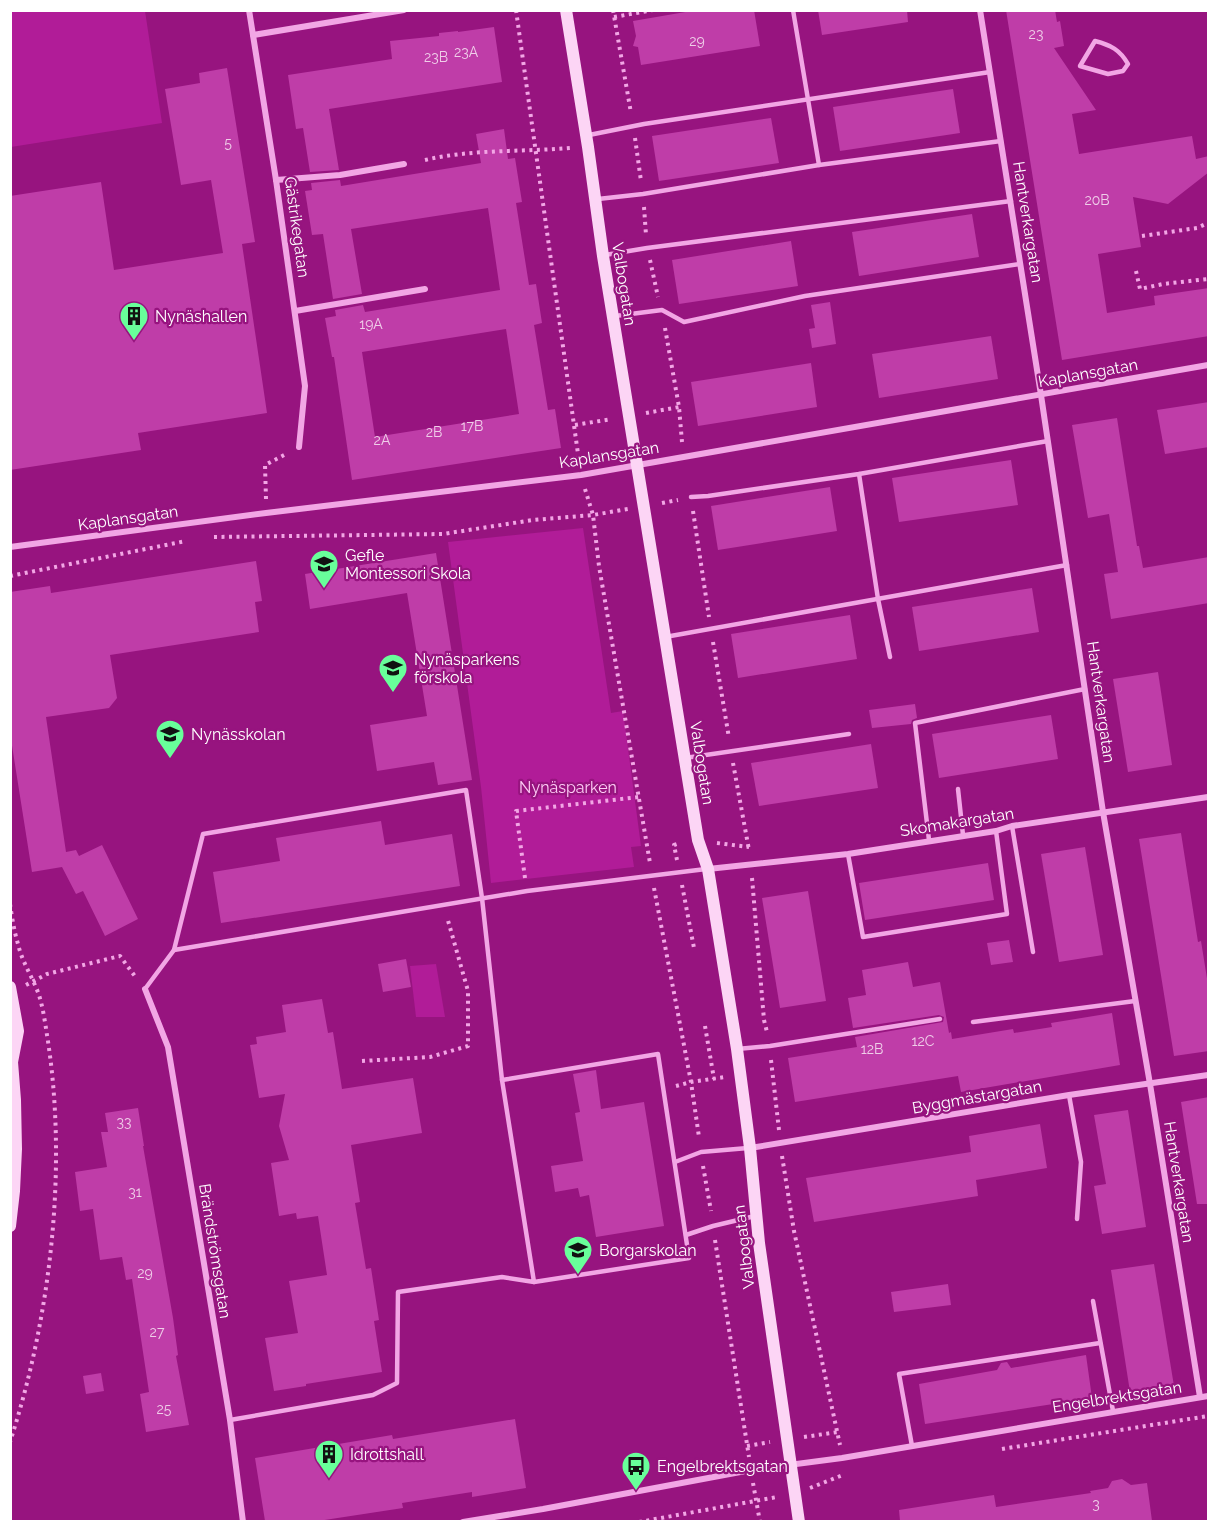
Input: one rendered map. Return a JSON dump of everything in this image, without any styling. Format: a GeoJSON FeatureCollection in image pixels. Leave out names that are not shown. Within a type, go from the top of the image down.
{"type":"FeatureCollection","features":[{"type":"Feature","properties":{"kind":"street","name":"Gästrikegatan"},"geometry":{"type":"LineString","coordinates":[[249,10],[276,180],[304,386],[299,447]]}},
{"type":"Feature","properties":{"kind":"street"},"geometry":{"type":"LineString","coordinates":[[253,35],[404,10]]}},
{"type":"Feature","properties":{"kind":"street","name":"Valbogatan"},"geometry":{"type":"LineString","coordinates":[[566,10],[684,758],[698,840],[708,868],[737,1049],[759,1243],[799,1521]]}},
{"type":"Feature","properties":{"kind":"street","name":"Hantverkargatan"},"geometry":{"type":"LineString","coordinates":[[980,10],[1041,395],[1103,813],[1150,1084],[1200,1397]]}},
{"type":"Feature","properties":{"kind":"street"},"geometry":{"type":"LineString","coordinates":[[276,180],[340,175],[404,164]]}},
{"type":"Feature","properties":{"kind":"street"},"geometry":{"type":"LineString","coordinates":[[295,311],[426,289]]}},
{"type":"Feature","properties":{"kind":"street","name":"Kaplansgatan"},"geometry":{"type":"LineString","coordinates":[[10,547],[581,474],[1209,365]]}},
{"type":"Feature","properties":{"kind":"street","name":"Skomakargatan"},"geometry":{"type":"LineString","coordinates":[[708,868],[848,854],[1209,796]]}},
{"type":"Feature","properties":{"kind":"street"},"geometry":{"type":"LineString","coordinates":[[10,1226],[16,1149],[11,1060],[18,1031],[11,988]]}},
{"type":"Feature","properties":{"kind":"street","name":"Brändströmsgatan"},"geometry":{"type":"LineString","coordinates":[[145,989],[168,1047],[230,1420],[243,1521]]}},
{"type":"Feature","properties":{"kind":"street","name":"Byggmästargatan"},"geometry":{"type":"LineString","coordinates":[[750,1148],[1069,1095],[1209,1075]]}},
{"type":"Feature","properties":{"kind":"street","name":"Engelbrektsgatan"},"geometry":{"type":"LineString","coordinates":[[463,1521],[543,1509],[751,1470],[842,1458],[1209,1396]]}},
{"type":"Feature","properties":{"kind":"lane"},"geometry":{"type":"LineString","coordinates":[[793,10],[819,165]]}},
{"type":"Feature","properties":{"kind":"lane"},"geometry":{"type":"LineString","coordinates":[[1095,41],[1107,44],[1123,55],[1128,64],[1123,71],[1108,74],[1080,66],[1095,41]]}},
{"type":"Feature","properties":{"kind":"lane"},"geometry":{"type":"LineString","coordinates":[[587,141],[633,126],[990,72]]}},
{"type":"Feature","properties":{"kind":"lane"},"geometry":{"type":"LineString","coordinates":[[595,199],[643,194],[819,165],[1001,141]]}},
{"type":"Feature","properties":{"kind":"lane"},"geometry":{"type":"LineString","coordinates":[[603,256],[647,248],[1011,201]]}},
{"type":"Feature","properties":{"kind":"lane"},"geometry":{"type":"LineString","coordinates":[[613,316],[662,310],[684,322],[805,296],[1020,264]]}},
{"type":"Feature","properties":{"kind":"lane"},"geometry":{"type":"LineString","coordinates":[[691,497],[859,474],[1048,441]]}},
{"type":"Feature","properties":{"kind":"lane"},"geometry":{"type":"LineString","coordinates":[[859,474],[878,599],[890,657]]}},
{"type":"Feature","properties":{"kind":"lane"},"geometry":{"type":"LineString","coordinates":[[665,637],[1067,565]]}},
{"type":"Feature","properties":{"kind":"lane"},"geometry":{"type":"LineString","coordinates":[[929,840],[915,723],[1085,689]]}},
{"type":"Feature","properties":{"kind":"lane"},"geometry":{"type":"LineString","coordinates":[[684,758],[849,734]]}},
{"type":"Feature","properties":{"kind":"lane"},"geometry":{"type":"LineString","coordinates":[[958,789],[963,835]]}},
{"type":"Feature","properties":{"kind":"lane"},"geometry":{"type":"LineString","coordinates":[[145,989],[174,950],[203,834],[466,790],[482,898],[502,1080],[534,1282]]}},
{"type":"Feature","properties":{"kind":"lane"},"geometry":{"type":"LineString","coordinates":[[1012,826],[1033,952]]}},
{"type":"Feature","properties":{"kind":"lane"},"geometry":{"type":"LineString","coordinates":[[848,854],[862,937],[874,936],[1007,914],[996,831]]}},
{"type":"Feature","properties":{"kind":"lane"},"geometry":{"type":"LineString","coordinates":[[174,950],[526,891],[708,868]]}},
{"type":"Feature","properties":{"kind":"lane"},"geometry":{"type":"LineString","coordinates":[[973,1022],[1135,1000]]}},
{"type":"Feature","properties":{"kind":"lane"},"geometry":{"type":"LineString","coordinates":[[737,1049],[770,1046],[940,1019]]}},
{"type":"Feature","properties":{"kind":"lane"},"geometry":{"type":"LineString","coordinates":[[230,1420],[373,1395],[397,1383],[398,1292],[502,1277],[534,1282],[689,1258],[658,1054],[502,1080]]}},
{"type":"Feature","properties":{"kind":"lane"},"geometry":{"type":"LineString","coordinates":[[1069,1095],[1081,1161],[1077,1219]]}},
{"type":"Feature","properties":{"kind":"lane"},"geometry":{"type":"LineString","coordinates":[[675,1162],[701,1152],[750,1148]]}},
{"type":"Feature","properties":{"kind":"lane"},"geometry":{"type":"LineString","coordinates":[[686,1235],[756,1215]]}},
{"type":"Feature","properties":{"kind":"lane"},"geometry":{"type":"LineString","coordinates":[[1093,1301],[1113,1411]]}},
{"type":"Feature","properties":{"kind":"lane"},"geometry":{"type":"LineString","coordinates":[[912,1446],[899,1374],[1100,1343]]}},
{"type":"Feature","properties":{"kind":"path"},"geometry":{"type":"LineString","coordinates":[[516,10],[581,474],[593,515],[599,566],[652,876],[691,1082],[760,1521]]}},
{"type":"Feature","properties":{"kind":"path"},"geometry":{"type":"LineString","coordinates":[[613,10],[643,194],[647,248],[662,310],[679,407],[683,457]]}},
{"type":"Feature","properties":{"kind":"path"},"geometry":{"type":"LineString","coordinates":[[614,17],[653,10]]}},
{"type":"Feature","properties":{"kind":"path"},"geometry":{"type":"LineString","coordinates":[[425,160],[440,156],[536,150],[587,141]]}},
{"type":"Feature","properties":{"kind":"path"},"geometry":{"type":"LineString","coordinates":[[1142,236],[1197,228],[1209,223]]}},
{"type":"Feature","properties":{"kind":"path"},"geometry":{"type":"LineString","coordinates":[[1136,271],[1140,289],[1209,279]]}},
{"type":"Feature","properties":{"kind":"path"},"geometry":{"type":"LineString","coordinates":[[266,513],[265,465],[299,447]]}},
{"type":"Feature","properties":{"kind":"path"},"geometry":{"type":"LineString","coordinates":[[205,537],[443,534],[533,520],[593,515],[691,497],[731,751],[749,847],[764,1020],[770,1046],[780,1144],[794,1231],[842,1458]]}},
{"type":"Feature","properties":{"kind":"path"},"geometry":{"type":"LineString","coordinates":[[10,576],[194,540]]}},
{"type":"Feature","properties":{"kind":"path"},"geometry":{"type":"LineString","coordinates":[[526,891],[516,811],[639,797]]}},
{"type":"Feature","properties":{"kind":"path"},"geometry":{"type":"LineString","coordinates":[[679,872],[694,948]]}},
{"type":"Feature","properties":{"kind":"path"},"geometry":{"type":"LineString","coordinates":[[10,904],[18,946],[39,997],[47,1036],[55,1116],[54,1198],[50,1252],[38,1337],[10,1442]]}},
{"type":"Feature","properties":{"kind":"path"},"geometry":{"type":"LineString","coordinates":[[362,1061],[430,1057],[468,1046],[468,991],[444,905]]}},
{"type":"Feature","properties":{"kind":"path"},"geometry":{"type":"LineString","coordinates":[[11,988],[20,987],[47,974],[120,956],[145,989]]}},
{"type":"Feature","properties":{"kind":"path"},"geometry":{"type":"LineString","coordinates":[[705,1026],[714,1079]]}},
{"type":"Feature","properties":{"kind":"path"},"geometry":{"type":"LineString","coordinates":[[664,1090],[691,1082],[740,1075]]}},
{"type":"Feature","properties":{"kind":"path"},"geometry":{"type":"LineString","coordinates":[[639,1521],[795,1494],[845,1474]]}},
{"type":"Feature","properties":{"kind":"green space"},"geometry":{"type":"Polygon","coordinates":[[[11,10],[145,11],[162,123],[11,147],[11,10]]]}},
{"type":"Feature","properties":{"kind":"green space","name":"Nynäsparken"},"geometry":{"type":"Polygon","coordinates":[[[583,528],[611,713],[623,711],[641,846],[631,847],[634,867],[491,883],[481,787],[448,542],[583,528]]]}},
{"type":"Feature","properties":{"kind":"green space"},"geometry":{"type":"Polygon","coordinates":[[[436,964],[445,1017],[416,1017],[410,966],[436,964]]]}},
{"type":"Feature","properties":{"kind":"building"},"geometry":{"type":"Polygon","coordinates":[[[697,10],[754,10],[760,46],[641,65],[638,47],[633,46],[636,36],[633,21],[697,10]]]}},
{"type":"Feature","properties":{"kind":"building"},"geometry":{"type":"Polygon","coordinates":[[[818,10],[907,10],[908,22],[822,35],[818,10]]]}},
{"type":"Feature","properties":{"kind":"building"},"geometry":{"type":"Polygon","coordinates":[[[1006,10],[1055,10],[1057,22],[1060,21],[1064,46],[1054,48],[1096,110],[1072,114],[1079,154],[1192,136],[1196,159],[1209,156],[1209,172],[1168,204],[1133,197],[1141,247],[1098,254],[1107,313],[1155,305],[1154,296],[1209,288],[1209,336],[1062,360],[1006,10]]]}},
{"type":"Feature","properties":{"kind":"building"},"geometry":{"type":"Polygon","coordinates":[[[494,27],[502,82],[329,109],[339,170],[310,172],[303,128],[296,129],[288,75],[392,59],[390,41],[494,27]]]}},
{"type":"Feature","properties":{"kind":"building","name":"Nynäshallen"},"geometry":{"type":"Polygon","coordinates":[[[227,68],[255,242],[242,244],[267,413],[138,433],[141,450],[10,470],[10,196],[101,182],[114,270],[223,253],[211,180],[181,185],[165,89],[200,83],[199,73],[227,68]]]}},
{"type":"Feature","properties":{"kind":"building"},"geometry":{"type":"Polygon","coordinates":[[[953,89],[960,133],[840,151],[833,107],[953,89]]]}},
{"type":"Feature","properties":{"kind":"building"},"geometry":{"type":"Polygon","coordinates":[[[771,118],[779,163],[659,181],[652,136],[771,118]]]}},
{"type":"Feature","properties":{"kind":"building"},"geometry":{"type":"Polygon","coordinates":[[[504,129],[508,159],[515,158],[522,202],[516,203],[529,285],[536,284],[542,323],[534,325],[548,410],[555,409],[561,448],[352,480],[334,357],[332,357],[325,318],[336,316],[335,310],[363,305],[365,312],[500,290],[488,208],[351,229],[362,294],[333,299],[323,234],[312,235],[305,191],[312,190],[311,183],[340,180],[341,186],[481,163],[476,134],[504,129]],[[506,329],[362,352],[375,437],[519,414],[506,329]]]}},
{"type":"Feature","properties":{"kind":"building"},"geometry":{"type":"Polygon","coordinates":[[[972,214],[979,257],[859,276],[852,232],[972,214]]]}},
{"type":"Feature","properties":{"kind":"building"},"geometry":{"type":"Polygon","coordinates":[[[791,241],[798,286],[679,304],[672,260],[791,241]]]}},
{"type":"Feature","properties":{"kind":"building"},"geometry":{"type":"Polygon","coordinates":[[[830,302],[836,344],[812,348],[809,329],[815,328],[811,305],[830,302]]]}},
{"type":"Feature","properties":{"kind":"building"},"geometry":{"type":"Polygon","coordinates":[[[991,336],[998,379],[879,398],[872,354],[991,336]]]}},
{"type":"Feature","properties":{"kind":"building"},"geometry":{"type":"Polygon","coordinates":[[[811,363],[817,407],[698,426],[691,382],[811,363]]]}},
{"type":"Feature","properties":{"kind":"building"},"geometry":{"type":"Polygon","coordinates":[[[1209,402],[1209,447],[1165,454],[1157,410],[1209,402]]]}},
{"type":"Feature","properties":{"kind":"building"},"geometry":{"type":"Polygon","coordinates":[[[1117,418],[1137,546],[1139,546],[1143,568],[1209,557],[1209,603],[1111,619],[1104,574],[1118,572],[1109,514],[1088,518],[1072,425],[1117,418]]]}},
{"type":"Feature","properties":{"kind":"building"},"geometry":{"type":"Polygon","coordinates":[[[1011,460],[1018,505],[899,522],[892,478],[1011,460]]]}},
{"type":"Feature","properties":{"kind":"building"},"geometry":{"type":"Polygon","coordinates":[[[830,487],[837,531],[718,550],[711,506],[830,487]]]}},
{"type":"Feature","properties":{"kind":"building"},"geometry":{"type":"Polygon","coordinates":[[[436,553],[472,780],[438,785],[434,762],[377,771],[370,725],[427,716],[407,593],[310,609],[305,574],[436,553]]]}},
{"type":"Feature","properties":{"kind":"building"},"geometry":{"type":"Polygon","coordinates":[[[256,561],[262,601],[255,602],[259,632],[110,655],[117,698],[109,708],[46,717],[66,852],[76,850],[79,856],[102,845],[138,919],[105,936],[83,891],[76,894],[62,867],[32,872],[10,733],[10,592],[50,586],[51,593],[256,561]]]}},
{"type":"Feature","properties":{"kind":"building"},"geometry":{"type":"Polygon","coordinates":[[[1032,588],[1039,632],[919,651],[912,607],[1032,588]]]}},
{"type":"Feature","properties":{"kind":"building"},"geometry":{"type":"Polygon","coordinates":[[[850,615],[857,659],[738,678],[731,634],[850,615]]]}},
{"type":"Feature","properties":{"kind":"building"},"geometry":{"type":"Polygon","coordinates":[[[1158,672],[1172,765],[1128,772],[1113,679],[1158,672]]]}},
{"type":"Feature","properties":{"kind":"building"},"geometry":{"type":"Polygon","coordinates":[[[915,704],[917,718],[912,720],[911,724],[872,728],[869,710],[915,704]]]}},
{"type":"Feature","properties":{"kind":"building"},"geometry":{"type":"Polygon","coordinates":[[[1051,715],[1058,759],[939,778],[932,734],[1051,715]]]}},
{"type":"Feature","properties":{"kind":"building"},"geometry":{"type":"Polygon","coordinates":[[[871,744],[878,788],[759,806],[751,763],[871,744]]]}},
{"type":"Feature","properties":{"kind":"building"},"geometry":{"type":"Polygon","coordinates":[[[381,821],[385,845],[452,834],[460,886],[221,923],[213,872],[280,861],[276,838],[381,821]]]}},
{"type":"Feature","properties":{"kind":"building"},"geometry":{"type":"Polygon","coordinates":[[[1181,833],[1198,942],[1201,941],[1209,991],[1209,1051],[1174,1056],[1139,839],[1181,833]]]}},
{"type":"Feature","properties":{"kind":"building"},"geometry":{"type":"Polygon","coordinates":[[[1085,847],[1103,955],[1059,962],[1041,854],[1085,847]]]}},
{"type":"Feature","properties":{"kind":"building"},"geometry":{"type":"Polygon","coordinates":[[[988,863],[994,900],[865,920],[859,883],[988,863]]]}},
{"type":"Feature","properties":{"kind":"building"},"geometry":{"type":"Polygon","coordinates":[[[808,891],[826,1001],[780,1008],[762,898],[808,891]]]}},
{"type":"Feature","properties":{"kind":"building"},"geometry":{"type":"Polygon","coordinates":[[[1009,940],[1013,962],[991,965],[987,943],[1009,940]]]}},
{"type":"Feature","properties":{"kind":"building"},"geometry":{"type":"Polygon","coordinates":[[[406,959],[411,987],[383,992],[378,964],[406,959]]]}},
{"type":"Feature","properties":{"kind":"building"},"geometry":{"type":"Polygon","coordinates":[[[908,962],[913,987],[940,982],[952,1039],[1013,1029],[1014,1033],[1052,1027],[1051,1023],[1112,1013],[1120,1065],[961,1092],[958,1076],[795,1102],[788,1058],[857,1047],[855,1037],[943,1022],[944,1017],[939,1015],[853,1028],[848,998],[866,995],[862,970],[908,962]]]}},
{"type":"Feature","properties":{"kind":"building"},"geometry":{"type":"Polygon","coordinates":[[[322,999],[328,1033],[333,1032],[342,1089],[413,1078],[422,1133],[351,1145],[360,1202],[355,1203],[366,1269],[371,1268],[379,1320],[374,1321],[382,1372],[274,1391],[265,1338],[298,1333],[289,1281],[327,1275],[318,1216],[297,1219],[296,1213],[279,1216],[271,1163],[289,1160],[279,1126],[285,1094],[259,1098],[250,1045],[257,1044],[256,1037],[286,1032],[282,1005],[322,999]]]}},
{"type":"Feature","properties":{"kind":"building","name":"Borgarskolan"},"geometry":{"type":"Polygon","coordinates":[[[596,1070],[601,1109],[644,1102],[664,1226],[596,1237],[589,1195],[580,1197],[578,1188],[555,1192],[551,1166],[583,1161],[575,1113],[580,1112],[573,1074],[596,1070]]]}},
{"type":"Feature","properties":{"kind":"building"},"geometry":{"type":"Polygon","coordinates":[[[1209,1097],[1209,1204],[1197,1204],[1181,1102],[1209,1097]]]}},
{"type":"Feature","properties":{"kind":"building"},"geometry":{"type":"Polygon","coordinates":[[[138,1108],[173,1318],[178,1355],[176,1356],[189,1425],[146,1432],[140,1394],[149,1392],[132,1279],[126,1280],[122,1257],[100,1260],[93,1209],[80,1211],[75,1172],[107,1167],[101,1132],[108,1132],[105,1113],[138,1108]]]}},
{"type":"Feature","properties":{"kind":"building"},"geometry":{"type":"Polygon","coordinates":[[[1128,1110],[1146,1227],[1102,1234],[1094,1186],[1106,1184],[1094,1115],[1128,1110]]]}},
{"type":"Feature","properties":{"kind":"building"},"geometry":{"type":"Polygon","coordinates":[[[1040,1124],[1047,1168],[976,1180],[978,1196],[814,1222],[806,1178],[971,1152],[969,1136],[1040,1124]]]}},
{"type":"Feature","properties":{"kind":"building"},"geometry":{"type":"Polygon","coordinates":[[[1154,1264],[1174,1386],[1130,1392],[1111,1270],[1154,1264]]]}},
{"type":"Feature","properties":{"kind":"building"},"geometry":{"type":"Polygon","coordinates":[[[948,1284],[951,1305],[894,1312],[891,1292],[948,1284]]]}},
{"type":"Feature","properties":{"kind":"building"},"geometry":{"type":"Polygon","coordinates":[[[1086,1355],[1092,1398],[925,1424],[919,1384],[997,1370],[1001,1363],[1007,1362],[1011,1368],[1086,1355]]]}},
{"type":"Feature","properties":{"kind":"building"},"geometry":{"type":"Polygon","coordinates":[[[101,1373],[104,1391],[86,1394],[83,1376],[101,1373]]]}},
{"type":"Feature","properties":{"kind":"building"},"geometry":{"type":"Polygon","coordinates":[[[515,1419],[526,1488],[472,1497],[472,1492],[402,1503],[403,1508],[318,1521],[265,1521],[255,1458],[392,1435],[393,1439],[515,1419]]]}},
{"type":"Feature","properties":{"kind":"building"},"geometry":{"type":"Polygon","coordinates":[[[1122,1479],[1131,1485],[1147,1483],[1152,1521],[900,1521],[899,1510],[994,1495],[996,1507],[1091,1493],[1090,1491],[1108,1488],[1112,1481],[1122,1479]]]}},
{"type":"Feature","properties":{"kind":"place","name":"Nynäshallen"},"geometry":{"type":"Point","coordinates":[134,342]}},
{"type":"Feature","properties":{"kind":"place","name":"Gefle Montessori Skola"},"geometry":{"type":"Point","coordinates":[324,590]}},
{"type":"Feature","properties":{"kind":"place","name":"Nynäsparkens förskola"},"geometry":{"type":"Point","coordinates":[393,694]}},
{"type":"Feature","properties":{"kind":"place","name":"Nynässkolan"},"geometry":{"type":"Point","coordinates":[170,760]}},
{"type":"Feature","properties":{"kind":"place","name":"Borgarskolan"},"geometry":{"type":"Point","coordinates":[578,1276]}},
{"type":"Feature","properties":{"kind":"place","name":"Idrottshall"},"geometry":{"type":"Point","coordinates":[329,1480]}},
{"type":"Feature","properties":{"kind":"place","name":"Engelbrektsgatan"},"geometry":{"type":"Point","coordinates":[636,1492]}}]}
